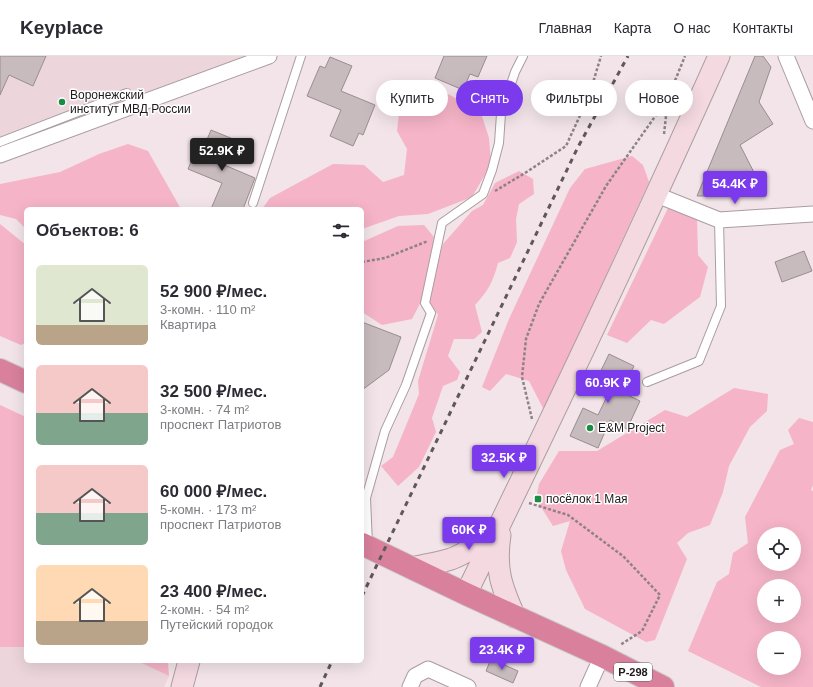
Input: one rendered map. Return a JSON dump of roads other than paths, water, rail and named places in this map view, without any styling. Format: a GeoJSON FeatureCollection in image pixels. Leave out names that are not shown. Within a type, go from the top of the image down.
{"type":"FeatureCollection","features":[{"type":"Feature","properties":{"kind":"highway"},"geometry":{"type":"LineString","coordinates":[[0,370],[24,381]]}},
{"type":"Feature","properties":{"kind":"highway","name":"Р-298"},"geometry":{"type":"LineString","coordinates":[[365,546],[514,617],[602,656],[663,687]]}},
{"type":"Feature","properties":{"kind":"street"},"geometry":{"type":"LineString","coordinates":[[0,155],[267,56]]}},
{"type":"Feature","properties":{"kind":"street"},"geometry":{"type":"LineString","coordinates":[[466,594],[657,195],[720,56]]}},
{"type":"Feature","properties":{"kind":"street"},"geometry":{"type":"LineString","coordinates":[[786,56],[813,121]]}},
{"type":"Feature","properties":{"kind":"street"},"geometry":{"type":"LineString","coordinates":[[657,195],[719,220],[813,214]]}},
{"type":"Feature","properties":{"kind":"street"},"geometry":{"type":"LineString","coordinates":[[411,568],[452,558],[466,551],[482,541],[501,522]]}},
{"type":"Feature","properties":{"kind":"street"},"geometry":{"type":"LineString","coordinates":[[501,522],[498,546],[498,563],[503,589],[514,617]]}},
{"type":"Feature","properties":{"kind":"street"},"geometry":{"type":"LineString","coordinates":[[588,687],[602,656]]}},
{"type":"Feature","properties":{"kind":"street"},"geometry":{"type":"LineString","coordinates":[[182,687],[188,663]]}},
{"type":"Feature","properties":{"kind":"street"},"geometry":{"type":"LineString","coordinates":[[410,687],[415,676],[428,669],[468,687]]}},
{"type":"Feature","properties":{"kind":"lane"},"geometry":{"type":"LineString","coordinates":[[254,203],[301,56]]}},
{"type":"Feature","properties":{"kind":"lane"},"geometry":{"type":"LineString","coordinates":[[365,546],[364,495],[385,431],[406,385],[431,313],[425,303],[442,223],[483,194],[492,170],[499,143],[501,114],[515,72],[523,56]]}},
{"type":"Feature","properties":{"kind":"lane"},"geometry":{"type":"LineString","coordinates":[[0,142],[127,93]]}},
{"type":"Feature","properties":{"kind":"lane"},"geometry":{"type":"LineString","coordinates":[[647,382],[698,361],[721,306],[719,220]]}},
{"type":"Feature","properties":{"kind":"railway"},"geometry":{"type":"LineString","coordinates":[[364,592],[578,147],[628,56]]}},
{"type":"Feature","properties":{"kind":"railway"},"geometry":{"type":"LineString","coordinates":[[320,687],[331,663]]}},
{"type":"Feature","properties":{"kind":"place","name":"Воронежский институт МВД России"},"geometry":{"type":"Point","coordinates":[62,102]}},
{"type":"Feature","properties":{"kind":"place","name":"E&M Project"},"geometry":{"type":"Point","coordinates":[590,428]}},
{"type":"Feature","properties":{"kind":"place","name":"посёлок 1 Мая"},"geometry":{"type":"Point","coordinates":[538,499]}}]}
